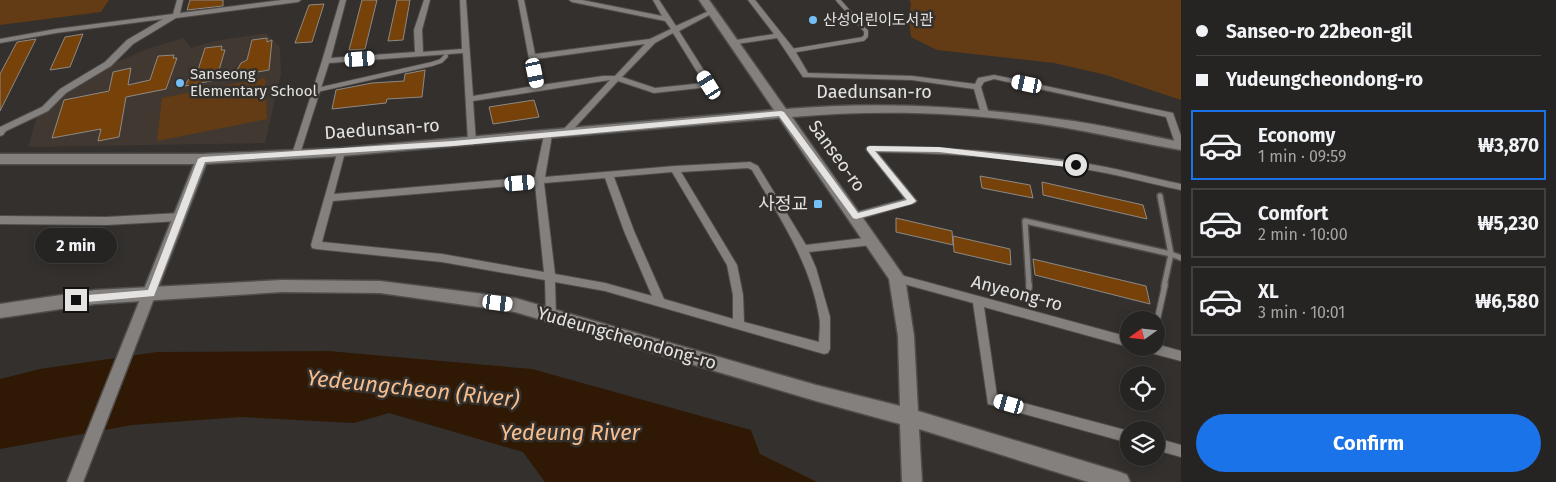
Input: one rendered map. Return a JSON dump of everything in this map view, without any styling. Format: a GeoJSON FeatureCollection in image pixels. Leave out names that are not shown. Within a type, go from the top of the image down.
{"type":"FeatureCollection","features":[{"type":"Feature","properties":{"kind":"main road","name":"Sanseo-ro"},"geometry":{"type":"LineString","coordinates":[[704,0],[781,113],[856,216],[897,278],[906,336],[911,418],[912,482]]}},
{"type":"Feature","properties":{"kind":"main road","name":"Daedunsan-ro"},"geometry":{"type":"LineString","coordinates":[[0,159],[202,159],[341,152],[472,142],[781,113],[890,108],[985,114],[1060,123],[1180,146]]}},
{"type":"Feature","properties":{"kind":"main road","name":"Yudeungcheondong-ro"},"geometry":{"type":"LineString","coordinates":[[0,311],[96,297],[282,286],[380,287],[515,305],[816,393],[911,418],[1120,482]]}},
{"type":"Feature","properties":{"kind":"street"},"geometry":{"type":"LineString","coordinates":[[0,133],[3,129],[45,109],[63,91],[108,64],[130,42],[176,15],[180,0]]}},
{"type":"Feature","properties":{"kind":"street"},"geometry":{"type":"LineString","coordinates":[[0,41],[176,15],[298,0]]}},
{"type":"Feature","properties":{"kind":"street"},"geometry":{"type":"LineString","coordinates":[[296,154],[326,61],[343,0]]}},
{"type":"Feature","properties":{"kind":"street"},"geometry":{"type":"LineString","coordinates":[[419,55],[418,30],[426,0]]}},
{"type":"Feature","properties":{"kind":"street"},"geometry":{"type":"LineString","coordinates":[[463,0],[472,142]]}},
{"type":"Feature","properties":{"kind":"street"},"geometry":{"type":"LineString","coordinates":[[521,0],[538,89]]}},
{"type":"Feature","properties":{"kind":"street"},"geometry":{"type":"LineString","coordinates":[[572,0],[667,19]]}},
{"type":"Feature","properties":{"kind":"street"},"geometry":{"type":"LineString","coordinates":[[469,99],[617,78],[654,91],[709,85],[656,0]]}},
{"type":"Feature","properties":{"kind":"street"},"geometry":{"type":"LineString","coordinates":[[751,0],[791,51],[806,75],[912,78],[977,87]]}},
{"type":"Feature","properties":{"kind":"street"},"geometry":{"type":"LineString","coordinates":[[531,57],[652,41],[711,12]]}},
{"type":"Feature","properties":{"kind":"street"},"geometry":{"type":"LineString","coordinates":[[733,43],[779,35]]}},
{"type":"Feature","properties":{"kind":"street"},"geometry":{"type":"LineString","coordinates":[[564,133],[652,41]]}},
{"type":"Feature","properties":{"kind":"street"},"geometry":{"type":"LineString","coordinates":[[326,61],[466,51]]}},
{"type":"Feature","properties":{"kind":"street"},"geometry":{"type":"LineString","coordinates":[[985,114],[977,87],[980,80],[994,77],[1170,115],[1180,146]]}},
{"type":"Feature","properties":{"kind":"street"},"geometry":{"type":"LineString","coordinates":[[548,135],[538,182],[550,276],[551,317]]}},
{"type":"Feature","properties":{"kind":"street"},"geometry":{"type":"LineString","coordinates":[[856,216],[912,201],[870,149],[939,150],[1019,158],[1094,168],[1181,187]]}},
{"type":"Feature","properties":{"kind":"street"},"geometry":{"type":"LineString","coordinates":[[330,198],[676,169],[750,165],[755,168],[803,249],[811,268],[825,318],[824,349],[605,287],[442,258],[316,245],[341,152]]}},
{"type":"Feature","properties":{"kind":"street"},"geometry":{"type":"LineString","coordinates":[[75,482],[151,293],[202,159]]}},
{"type":"Feature","properties":{"kind":"street"},"geometry":{"type":"LineString","coordinates":[[676,169],[732,265],[738,294],[738,324]]}},
{"type":"Feature","properties":{"kind":"street"},"geometry":{"type":"LineString","coordinates":[[609,175],[629,230],[660,302]]}},
{"type":"Feature","properties":{"kind":"street"},"geometry":{"type":"LineString","coordinates":[[0,220],[106,221],[180,217]]}},
{"type":"Feature","properties":{"kind":"street"},"geometry":{"type":"LineString","coordinates":[[803,249],[872,241]]}},
{"type":"Feature","properties":{"kind":"street","name":"Anyeong-ro"},"geometry":{"type":"LineString","coordinates":[[897,278],[1120,340]]}},
{"type":"Feature","properties":{"kind":"street"},"geometry":{"type":"LineString","coordinates":[[978,301],[992,400],[1120,435]]}},
{"type":"Feature","properties":{"kind":"street"},"geometry":{"type":"LineString","coordinates":[[1165,352],[1181,356]]}},
{"type":"Feature","properties":{"kind":"street"},"geometry":{"type":"LineString","coordinates":[[1165,447],[1181,451]]}},
{"type":"Feature","properties":{"kind":"lane"},"geometry":{"type":"LineString","coordinates":[[791,51],[862,39],[866,36],[866,31],[838,0]]}},
{"type":"Feature","properties":{"kind":"lane"},"geometry":{"type":"LineString","coordinates":[[317,90],[441,62],[446,56]]}},
{"type":"Feature","properties":{"kind":"lane"},"geometry":{"type":"LineString","coordinates":[[1159,311],[1172,254],[1160,196]]}},
{"type":"Feature","properties":{"kind":"lane"},"geometry":{"type":"LineString","coordinates":[[1029,288],[1025,221],[1172,254],[1181,258]]}},
{"type":"Feature","properties":{"kind":"shaded area"},"geometry":{"type":"Polygon","coordinates":[[[0,0],[109,0],[101,12],[0,25],[0,0]]]}},
{"type":"Feature","properties":{"kind":"shaded area"},"geometry":{"type":"Polygon","coordinates":[[[909,0],[1181,0],[1181,100],[1106,75],[1054,63],[937,50],[911,37],[909,20],[911,3],[909,0]]]}},
{"type":"Feature","properties":{"kind":"shaded area","name":"Sanseong Elementary School"},"geometry":{"type":"Polygon","coordinates":[[[266,33],[280,47],[281,74],[265,143],[28,147],[37,116],[66,92],[106,67],[147,49],[183,38],[191,48],[215,41],[266,33]]]}},
{"type":"Feature","properties":{"kind":"shaded area"},"geometry":{"type":"Polygon","coordinates":[[[265,78],[267,119],[157,141],[162,98],[265,78]]]}},
{"type":"Feature","properties":{"kind":"water","name":"Yedeung River"},"geometry":{"type":"Polygon","coordinates":[[[328,351],[532,369],[751,430],[760,454],[817,482],[545,482],[523,452],[389,413],[354,423],[240,417],[132,425],[0,449],[0,379],[40,369],[157,352],[328,351]]]}},
{"type":"Feature","properties":{"kind":"building"},"geometry":{"type":"Polygon","coordinates":[[[190,0],[223,0],[223,6],[187,10],[190,0]]]}},
{"type":"Feature","properties":{"kind":"building"},"geometry":{"type":"Polygon","coordinates":[[[362,0],[377,0],[365,49],[349,50],[362,0]]]}},
{"type":"Feature","properties":{"kind":"building"},"geometry":{"type":"Polygon","coordinates":[[[397,0],[410,0],[403,40],[388,41],[397,0]]]}},
{"type":"Feature","properties":{"kind":"building"},"geometry":{"type":"Polygon","coordinates":[[[324,4],[312,42],[295,43],[309,5],[324,4]]]}},
{"type":"Feature","properties":{"kind":"building"},"geometry":{"type":"Polygon","coordinates":[[[83,34],[70,67],[50,70],[65,37],[83,34]]]}},
{"type":"Feature","properties":{"kind":"building"},"geometry":{"type":"Polygon","coordinates":[[[267,38],[267,42],[272,40],[269,70],[234,76],[241,63],[247,60],[252,40],[267,38]]]}},
{"type":"Feature","properties":{"kind":"building"},"geometry":{"type":"Polygon","coordinates":[[[36,39],[0,111],[0,74],[17,42],[36,39]]]}},
{"type":"Feature","properties":{"kind":"building"},"geometry":{"type":"Polygon","coordinates":[[[222,46],[221,50],[225,50],[216,80],[185,86],[193,71],[198,70],[205,48],[222,46]]]}},
{"type":"Feature","properties":{"kind":"building"},"geometry":{"type":"Polygon","coordinates":[[[174,55],[173,58],[177,58],[166,89],[126,97],[119,137],[98,141],[101,129],[52,138],[64,100],[109,91],[113,72],[131,68],[128,85],[150,80],[158,56],[174,55]]]}},
{"type":"Feature","properties":{"kind":"building"},"geometry":{"type":"Polygon","coordinates":[[[425,70],[422,97],[387,99],[386,103],[332,109],[336,90],[372,83],[404,81],[405,74],[425,70]]]}},
{"type":"Feature","properties":{"kind":"building"},"geometry":{"type":"Polygon","coordinates":[[[534,100],[539,117],[493,124],[489,107],[534,100]]]}},
{"type":"Feature","properties":{"kind":"building"},"geometry":{"type":"Polygon","coordinates":[[[980,176],[1030,185],[1033,198],[982,188],[980,176]]]}},
{"type":"Feature","properties":{"kind":"building"},"geometry":{"type":"Polygon","coordinates":[[[1042,182],[1143,205],[1147,219],[1043,195],[1042,182]]]}},
{"type":"Feature","properties":{"kind":"building"},"geometry":{"type":"Polygon","coordinates":[[[896,218],[952,231],[953,245],[896,232],[896,218]]]}},
{"type":"Feature","properties":{"kind":"building"},"geometry":{"type":"Polygon","coordinates":[[[953,236],[1010,249],[1011,265],[954,252],[953,236]]]}},
{"type":"Feature","properties":{"kind":"building"},"geometry":{"type":"Polygon","coordinates":[[[1033,259],[1146,286],[1150,304],[1035,275],[1033,259]]]}},
{"type":"Feature","properties":{"kind":"place","name":"산성어린이도서관"},"geometry":{"type":"Point","coordinates":[813,20]}},
{"type":"Feature","properties":{"kind":"place","name":"Sanseong Elementary School"},"geometry":{"type":"Point","coordinates":[180,83]}},
{"type":"Feature","properties":{"kind":"place","name":"사정교"},"geometry":{"type":"Point","coordinates":[818,204]}},
{"type":"Feature","properties":{"kind":"route"},"geometry":{"type":"LineString","coordinates":[[76,300],[151,293],[202,159],[341,152],[781,113],[856,216],[912,201],[870,149],[939,150],[1076,165]]}},
{"type":"Feature","properties":{"kind":"water label","name":"Yedeungcheon (River)"},"geometry":{"type":"Point","coordinates":[413,388]}}]}
